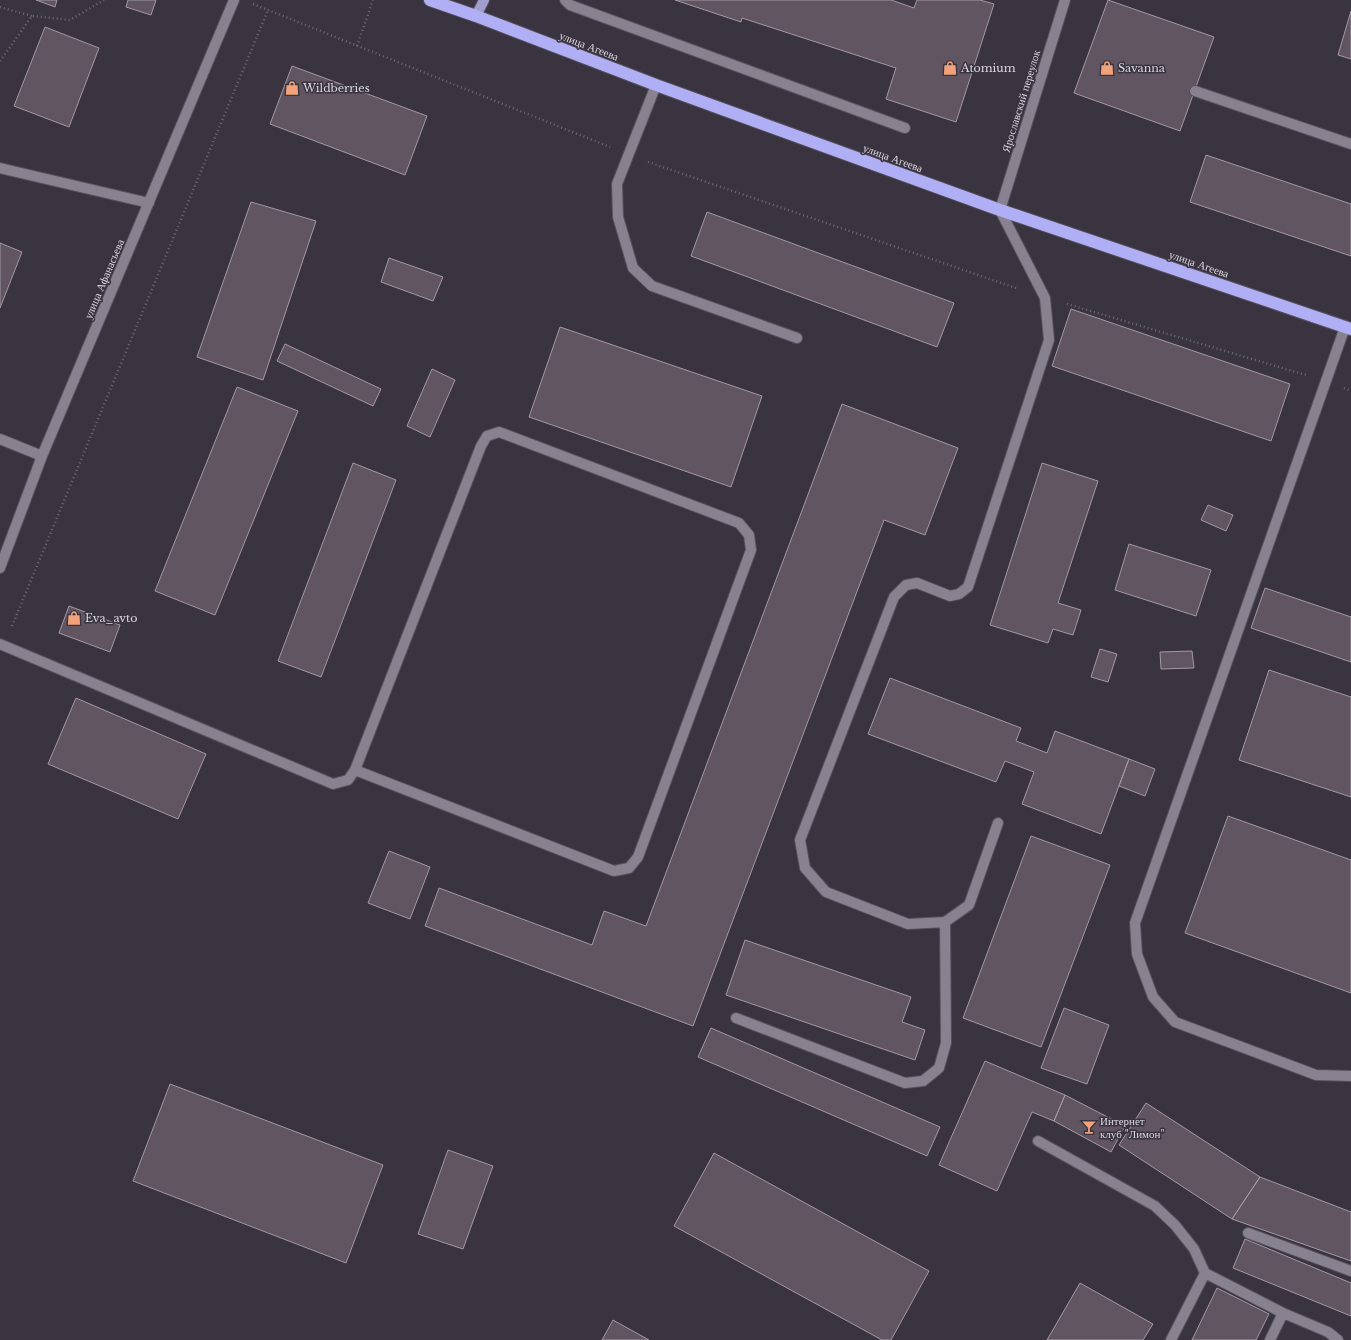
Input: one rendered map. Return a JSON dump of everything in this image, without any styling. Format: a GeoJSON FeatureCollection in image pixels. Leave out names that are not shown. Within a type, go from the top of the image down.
{"type":"FeatureCollection","features":[{"type":"Feature","properties":{"kind":"highway","name":"улица Агеева"},"geometry":{"type":"LineString","coordinates":[[430,0],[476,16],[656,85],[1000,210],[1348,328]]}},
{"type":"Feature","properties":{"kind":"main road"},"geometry":{"type":"LineString","coordinates":[[476,16],[484,0]]}},
{"type":"Feature","properties":{"kind":"street","name":"улица Афанасьева"},"geometry":{"type":"LineString","coordinates":[[0,568],[42,456],[234,0]]}},
{"type":"Feature","properties":{"kind":"street"},"geometry":{"type":"LineString","coordinates":[[565,0],[570,5],[905,128]]}},
{"type":"Feature","properties":{"kind":"street","name":"Ярославский переулок"},"geometry":{"type":"LineString","coordinates":[[1000,210],[1065,0]]}},
{"type":"Feature","properties":{"kind":"street"},"geometry":{"type":"LineString","coordinates":[[656,85],[617,184],[618,217],[633,268],[652,286],[797,338]]}},
{"type":"Feature","properties":{"kind":"street"},"geometry":{"type":"LineString","coordinates":[[1195,92],[1351,144]]}},
{"type":"Feature","properties":{"kind":"street"},"geometry":{"type":"LineString","coordinates":[[0,168],[149,203]]}},
{"type":"Feature","properties":{"kind":"street"},"geometry":{"type":"LineString","coordinates":[[998,823],[969,905],[945,922],[908,924],[826,892],[804,868],[800,840],[894,597],[906,585],[917,583],[950,596],[959,594],[968,587],[1049,340],[1045,298],[1000,210]]}},
{"type":"Feature","properties":{"kind":"street"},"geometry":{"type":"LineString","coordinates":[[1348,328],[1326,381],[1135,923],[1137,954],[1153,997],[1175,1022],[1316,1075],[1351,1076]]}},
{"type":"Feature","properties":{"kind":"street"},"geometry":{"type":"LineString","coordinates":[[2,644],[334,784],[348,780],[355,770],[478,454],[487,436],[499,432],[724,517],[739,523],[749,535],[751,550],[638,857],[629,868],[614,871],[355,770]]}},
{"type":"Feature","properties":{"kind":"street"},"geometry":{"type":"LineString","coordinates":[[0,439],[42,456]]}},
{"type":"Feature","properties":{"kind":"street"},"geometry":{"type":"LineString","coordinates":[[736,1018],[905,1083],[923,1081],[939,1068],[946,1043],[945,922]]}},
{"type":"Feature","properties":{"kind":"street"},"geometry":{"type":"LineString","coordinates":[[1038,1141],[1155,1206],[1175,1226],[1194,1249],[1205,1273],[1283,1313],[1328,1332],[1338,1340]]}},
{"type":"Feature","properties":{"kind":"street"},"geometry":{"type":"LineString","coordinates":[[1248,1233],[1351,1271]]}},
{"type":"Feature","properties":{"kind":"street"},"geometry":{"type":"LineString","coordinates":[[1171,1340],[1205,1273]]}},
{"type":"Feature","properties":{"kind":"street"},"geometry":{"type":"LineString","coordinates":[[1270,1340],[1283,1313]]}},
{"type":"Feature","properties":{"kind":"path"},"geometry":{"type":"LineString","coordinates":[[0,7],[32,16],[70,20],[104,0]]}},
{"type":"Feature","properties":{"kind":"path"},"geometry":{"type":"LineString","coordinates":[[357,46],[373,0]]}},
{"type":"Feature","properties":{"kind":"path"},"geometry":{"type":"LineString","coordinates":[[249,2],[628,155],[1045,298],[1326,381],[1351,391]]}},
{"type":"Feature","properties":{"kind":"path"},"geometry":{"type":"LineString","coordinates":[[2,644],[268,10]]}},
{"type":"Feature","properties":{"kind":"path"},"geometry":{"type":"LineString","coordinates":[[0,61],[32,16]]}},
{"type":"Feature","properties":{"kind":"building"},"geometry":{"type":"Polygon","coordinates":[[[36,0],[57,0],[55,7],[36,0]]]}},
{"type":"Feature","properties":{"kind":"building"},"geometry":{"type":"Polygon","coordinates":[[[128,0],[156,0],[151,15],[126,7],[128,0]]]}},
{"type":"Feature","properties":{"kind":"building"},"geometry":{"type":"Polygon","coordinates":[[[675,0],[891,0],[914,8],[917,0],[980,0],[994,4],[956,122],[886,99],[896,68],[742,18],[741,22],[675,0]]]}},
{"type":"Feature","properties":{"kind":"building"},"geometry":{"type":"Polygon","coordinates":[[[1108,0],[1214,37],[1180,131],[1074,93],[1108,0]]]}},
{"type":"Feature","properties":{"kind":"building"},"geometry":{"type":"Polygon","coordinates":[[[1351,11],[1351,59],[1338,55],[1351,11]]]}},
{"type":"Feature","properties":{"kind":"building"},"geometry":{"type":"Polygon","coordinates":[[[45,27],[99,48],[69,127],[14,106],[45,27]]]}},
{"type":"Feature","properties":{"kind":"building"},"geometry":{"type":"Polygon","coordinates":[[[292,66],[427,116],[405,175],[270,124],[292,66]]]}},
{"type":"Feature","properties":{"kind":"building"},"geometry":{"type":"Polygon","coordinates":[[[1206,155],[1351,204],[1351,256],[1190,202],[1206,155]]]}},
{"type":"Feature","properties":{"kind":"building"},"geometry":{"type":"Polygon","coordinates":[[[251,202],[316,221],[263,380],[197,357],[251,202]]]}},
{"type":"Feature","properties":{"kind":"building"},"geometry":{"type":"Polygon","coordinates":[[[707,212],[954,303],[937,347],[691,256],[707,212]]]}},
{"type":"Feature","properties":{"kind":"building"},"geometry":{"type":"Polygon","coordinates":[[[0,243],[22,252],[0,308],[0,243]]]}},
{"type":"Feature","properties":{"kind":"building"},"geometry":{"type":"Polygon","coordinates":[[[389,258],[443,277],[433,301],[381,282],[389,258]]]}},
{"type":"Feature","properties":{"kind":"building"},"geometry":{"type":"Polygon","coordinates":[[[1071,309],[1290,384],[1271,441],[1052,366],[1071,309]]]}},
{"type":"Feature","properties":{"kind":"building"},"geometry":{"type":"Polygon","coordinates":[[[560,327],[762,396],[731,487],[529,417],[560,327]]]}},
{"type":"Feature","properties":{"kind":"building"},"geometry":{"type":"Polygon","coordinates":[[[285,344],[381,389],[373,406],[277,361],[285,344]]]}},
{"type":"Feature","properties":{"kind":"building"},"geometry":{"type":"Polygon","coordinates":[[[432,369],[455,380],[430,437],[407,426],[432,369]]]}},
{"type":"Feature","properties":{"kind":"building"},"geometry":{"type":"Polygon","coordinates":[[[237,387],[298,411],[215,615],[155,591],[237,387]]]}},
{"type":"Feature","properties":{"kind":"building"},"geometry":{"type":"Polygon","coordinates":[[[842,404],[958,448],[925,535],[884,520],[693,1026],[425,926],[439,888],[592,945],[604,911],[646,926],[842,404]]]}},
{"type":"Feature","properties":{"kind":"building"},"geometry":{"type":"Polygon","coordinates":[[[353,463],[396,480],[321,677],[278,661],[353,463]]]}},
{"type":"Feature","properties":{"kind":"building"},"geometry":{"type":"Polygon","coordinates":[[[1042,463],[1098,481],[1058,603],[1081,610],[1073,635],[1053,629],[1048,643],[990,625],[1042,463]]]}},
{"type":"Feature","properties":{"kind":"building"},"geometry":{"type":"Polygon","coordinates":[[[1208,505],[1233,515],[1226,531],[1201,520],[1208,505]]]}},
{"type":"Feature","properties":{"kind":"building"},"geometry":{"type":"Polygon","coordinates":[[[1129,544],[1211,570],[1196,616],[1115,590],[1129,544]]]}},
{"type":"Feature","properties":{"kind":"building"},"geometry":{"type":"Polygon","coordinates":[[[1265,588],[1351,617],[1351,662],[1251,628],[1265,588]]]}},
{"type":"Feature","properties":{"kind":"building"},"geometry":{"type":"Polygon","coordinates":[[[69,606],[120,625],[110,652],[59,633],[69,606]]]}},
{"type":"Feature","properties":{"kind":"building"},"geometry":{"type":"Polygon","coordinates":[[[1100,649],[1117,654],[1108,682],[1091,677],[1100,649]]]}},
{"type":"Feature","properties":{"kind":"building"},"geometry":{"type":"Polygon","coordinates":[[[1192,651],[1194,668],[1161,669],[1160,652],[1192,651]]]}},
{"type":"Feature","properties":{"kind":"building"},"geometry":{"type":"Polygon","coordinates":[[[1269,670],[1351,697],[1351,797],[1239,760],[1269,670]]]}},
{"type":"Feature","properties":{"kind":"building"},"geometry":{"type":"Polygon","coordinates":[[[890,678],[1021,728],[1016,741],[1047,753],[1055,731],[1129,759],[1101,834],[1022,804],[1034,772],[1005,761],[996,782],[868,734],[890,678]]]}},
{"type":"Feature","properties":{"kind":"building"},"geometry":{"type":"Polygon","coordinates":[[[76,698],[206,754],[178,819],[48,764],[76,698]]]}},
{"type":"Feature","properties":{"kind":"building"},"geometry":{"type":"Polygon","coordinates":[[[1129,759],[1155,769],[1145,796],[1119,786],[1129,759]]]}},
{"type":"Feature","properties":{"kind":"building"},"geometry":{"type":"Polygon","coordinates":[[[1228,816],[1351,860],[1351,993],[1185,933],[1228,816]]]}},
{"type":"Feature","properties":{"kind":"building"},"geometry":{"type":"Polygon","coordinates":[[[1031,836],[1110,865],[1041,1047],[963,1018],[1031,836]]]}},
{"type":"Feature","properties":{"kind":"building"},"geometry":{"type":"Polygon","coordinates":[[[389,851],[430,867],[410,919],[368,903],[389,851]]]}},
{"type":"Feature","properties":{"kind":"building"},"geometry":{"type":"Polygon","coordinates":[[[745,940],[911,997],[902,1022],[925,1030],[915,1060],[726,995],[745,940]]]}},
{"type":"Feature","properties":{"kind":"building"},"geometry":{"type":"Polygon","coordinates":[[[1064,1008],[1109,1025],[1087,1084],[1041,1068],[1064,1008]]]}},
{"type":"Feature","properties":{"kind":"building"},"geometry":{"type":"Polygon","coordinates":[[[711,1028],[940,1127],[927,1156],[698,1057],[711,1028]]]}},
{"type":"Feature","properties":{"kind":"building"},"geometry":{"type":"Polygon","coordinates":[[[985,1061],[1065,1095],[1054,1121],[1032,1112],[997,1191],[939,1165],[985,1061]]]}},
{"type":"Feature","properties":{"kind":"building"},"geometry":{"type":"Polygon","coordinates":[[[170,1084],[383,1165],[346,1263],[133,1181],[170,1084]]]}},
{"type":"Feature","properties":{"kind":"building"},"geometry":{"type":"Polygon","coordinates":[[[1065,1095],[1125,1126],[1111,1152],[1054,1121],[1065,1095]]]}},
{"type":"Feature","properties":{"kind":"building"},"geometry":{"type":"Polygon","coordinates":[[[1146,1103],[1260,1177],[1232,1219],[1119,1145],[1146,1103]]]}},
{"type":"Feature","properties":{"kind":"building"},"geometry":{"type":"Polygon","coordinates":[[[448,1150],[493,1166],[463,1249],[418,1234],[448,1150]]]}},
{"type":"Feature","properties":{"kind":"building"},"geometry":{"type":"Polygon","coordinates":[[[714,1153],[929,1271],[891,1340],[882,1340],[674,1226],[714,1153]]]}},
{"type":"Feature","properties":{"kind":"building"},"geometry":{"type":"Polygon","coordinates":[[[1260,1177],[1351,1212],[1351,1261],[1232,1219],[1260,1177]]]}},
{"type":"Feature","properties":{"kind":"building"},"geometry":{"type":"Polygon","coordinates":[[[1245,1239],[1351,1283],[1351,1316],[1233,1268],[1245,1239]]]}},
{"type":"Feature","properties":{"kind":"building"},"geometry":{"type":"Polygon","coordinates":[[[1080,1283],[1153,1324],[1143,1340],[1047,1340],[1080,1283]]]}},
{"type":"Feature","properties":{"kind":"building"},"geometry":{"type":"Polygon","coordinates":[[[1217,1288],[1269,1314],[1256,1340],[1192,1340],[1217,1288]]]}},
{"type":"Feature","properties":{"kind":"building"},"geometry":{"type":"Polygon","coordinates":[[[613,1320],[649,1340],[602,1340],[613,1320]]]}},
{"type":"Feature","properties":{"kind":"place","name":"Atomium"},"geometry":{"type":"Point","coordinates":[950,68]}},
{"type":"Feature","properties":{"kind":"place","name":"Savanna"},"geometry":{"type":"Point","coordinates":[1107,68]}},
{"type":"Feature","properties":{"kind":"place","name":"Wildberries"},"geometry":{"type":"Point","coordinates":[292,88]}},
{"type":"Feature","properties":{"kind":"place","name":"Eva_avto"},"geometry":{"type":"Point","coordinates":[74,618]}},
{"type":"Feature","properties":{"kind":"place","name":"Интернет клуб \"Лимон\""},"geometry":{"type":"Point","coordinates":[1089,1127]}}]}
